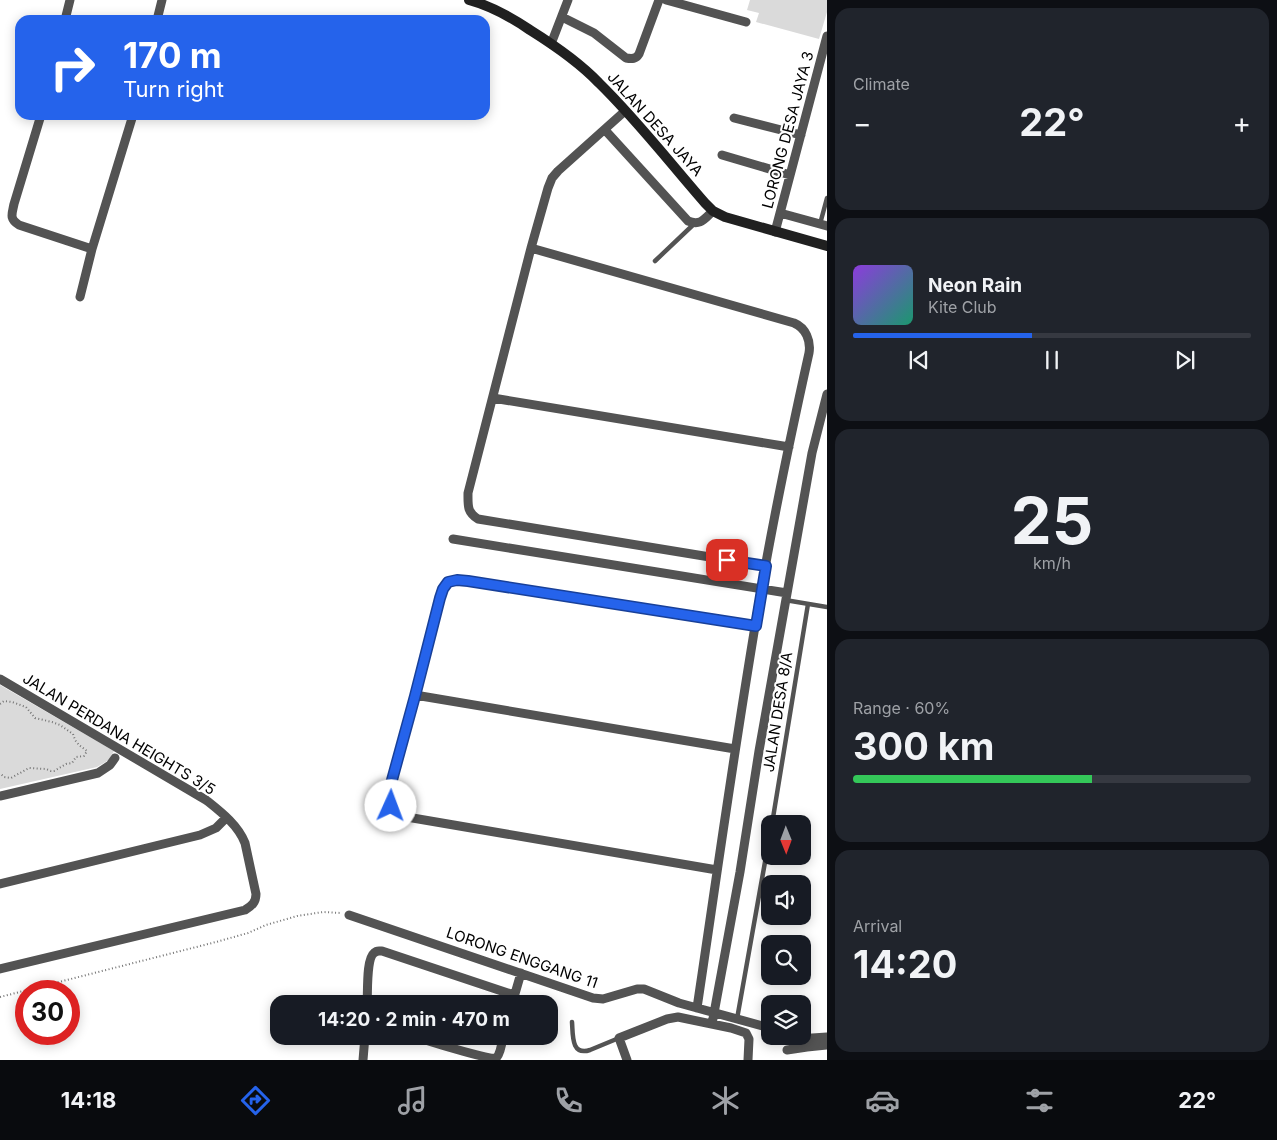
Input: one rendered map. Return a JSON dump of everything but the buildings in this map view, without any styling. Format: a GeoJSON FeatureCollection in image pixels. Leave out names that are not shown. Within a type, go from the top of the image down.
{"type":"FeatureCollection","features":[{"type":"Feature","properties":{"kind":"street"},"geometry":{"type":"LineString","coordinates":[[66,15],[70,0]]}},
{"type":"Feature","properties":{"kind":"street"},"geometry":{"type":"LineString","coordinates":[[158,15],[162,0]]}},
{"type":"Feature","properties":{"kind":"street","name":"JALAN DESA JAYA"},"geometry":{"type":"LineString","coordinates":[[469,0],[484,4],[518,22],[551,44],[599,82],[713,211],[725,217],[827,246]]}},
{"type":"Feature","properties":{"kind":"street"},"geometry":{"type":"LineString","coordinates":[[551,44],[568,0]]}},
{"type":"Feature","properties":{"kind":"street"},"geometry":{"type":"LineString","coordinates":[[562,17],[594,33],[626,58],[632,59],[640,54],[659,0]]}},
{"type":"Feature","properties":{"kind":"street"},"geometry":{"type":"LineString","coordinates":[[666,0],[746,22]]}},
{"type":"Feature","properties":{"kind":"street","name":"LORONG DESA JAYA 3"},"geometry":{"type":"LineString","coordinates":[[775,232],[827,36]]}},
{"type":"Feature","properties":{"kind":"street"},"geometry":{"type":"LineString","coordinates":[[626,111],[558,171],[552,178],[548,188],[468,493],[468,508],[472,515],[478,519],[766,566]]}},
{"type":"Feature","properties":{"kind":"street"},"geometry":{"type":"LineString","coordinates":[[734,118],[801,135]]}},
{"type":"Feature","properties":{"kind":"street"},"geometry":{"type":"LineString","coordinates":[[39,120],[14,204],[12,218],[19,225],[92,249]]}},
{"type":"Feature","properties":{"kind":"street"},"geometry":{"type":"LineString","coordinates":[[80,297],[92,249],[131,120]]}},
{"type":"Feature","properties":{"kind":"street"},"geometry":{"type":"LineString","coordinates":[[605,130],[688,221],[694,224],[701,222],[713,211]]}},
{"type":"Feature","properties":{"kind":"street"},"geometry":{"type":"LineString","coordinates":[[722,155],[790,175]]}},
{"type":"Feature","properties":{"kind":"street"},"geometry":{"type":"LineString","coordinates":[[780,213],[823,225]]}},
{"type":"Feature","properties":{"kind":"street"},"geometry":{"type":"LineString","coordinates":[[531,248],[794,323],[801,326],[810,342],[762,589],[735,749],[697,1008]]}},
{"type":"Feature","properties":{"kind":"street"},"geometry":{"type":"LineString","coordinates":[[712,1024],[812,453],[827,394]]}},
{"type":"Feature","properties":{"kind":"street"},"geometry":{"type":"LineString","coordinates":[[493,398],[789,446]]}},
{"type":"Feature","properties":{"kind":"street"},"geometry":{"type":"LineString","coordinates":[[453,539],[762,589],[786,596]]}},
{"type":"Feature","properties":{"kind":"street"},"geometry":{"type":"LineString","coordinates":[[717,870],[401,816],[396,814],[391,806],[389,791],[440,598],[448,582],[457,580],[468,581],[756,626]]}},
{"type":"Feature","properties":{"kind":"street","name":"JALAN PERDANA HEIGHTS 3/5"},"geometry":{"type":"LineString","coordinates":[[0,679],[206,800],[238,829],[242,836],[256,894],[254,903],[245,910],[0,969]]}},
{"type":"Feature","properties":{"kind":"street"},"geometry":{"type":"LineString","coordinates":[[415,696],[735,749]]}},
{"type":"Feature","properties":{"kind":"street"},"geometry":{"type":"LineString","coordinates":[[0,796],[98,773],[110,765],[115,758]]}},
{"type":"Feature","properties":{"kind":"street"},"geometry":{"type":"LineString","coordinates":[[0,884],[200,835],[216,828],[226,818]]}},
{"type":"Feature","properties":{"kind":"street","name":"LORONG ENGGANG 11"},"geometry":{"type":"LineString","coordinates":[[350,914],[593,998],[610,998],[641,989],[679,1003],[761,1025]]}},
{"type":"Feature","properties":{"kind":"street"},"geometry":{"type":"LineString","coordinates":[[367,995],[369,962],[377,951],[382,951],[502,995]]}},
{"type":"Feature","properties":{"kind":"street"},"geometry":{"type":"LineString","coordinates":[[514,995],[521,973]]}},
{"type":"Feature","properties":{"kind":"street"},"geometry":{"type":"LineString","coordinates":[[627,1060],[619,1038],[667,1019],[678,1017],[746,1033],[749,1039],[748,1060]]}},
{"type":"Feature","properties":{"kind":"street"},"geometry":{"type":"LineString","coordinates":[[811,1037],[827,1036]]}},
{"type":"Feature","properties":{"kind":"street"},"geometry":{"type":"LineString","coordinates":[[363,1060],[364,1045]]}},
{"type":"Feature","properties":{"kind":"street"},"geometry":{"type":"LineString","coordinates":[[441,1045],[490,1060],[498,1056],[501,1045]]}},
{"type":"Feature","properties":{"kind":"street"},"geometry":{"type":"LineString","coordinates":[[785,1045],[789,1060]]}},
{"type":"Feature","properties":{"kind":"street"},"geometry":{"type":"LineString","coordinates":[[787,1050],[827,1045]]}},
{"type":"Feature","properties":{"kind":"lane"},"geometry":{"type":"LineString","coordinates":[[823,225],[827,198]]}},
{"type":"Feature","properties":{"kind":"lane"},"geometry":{"type":"LineString","coordinates":[[654,261],[694,224]]}},
{"type":"Feature","properties":{"kind":"lane"},"geometry":{"type":"LineString","coordinates":[[786,596],[808,604],[827,607]]}},
{"type":"Feature","properties":{"kind":"lane","name":"JALAN DESA 8/A"},"geometry":{"type":"LineString","coordinates":[[773,815],[808,604]]}},
{"type":"Feature","properties":{"kind":"lane"},"geometry":{"type":"LineString","coordinates":[[738,1018],[765,865]]}},
{"type":"Feature","properties":{"kind":"lane"},"geometry":{"type":"LineString","coordinates":[[572,1022],[574,1044],[581,1051],[590,1050],[619,1038]]}},
{"type":"Feature","properties":{"kind":"path"},"geometry":{"type":"LineString","coordinates":[[0,704],[4,701],[12,702],[26,708],[35,718],[60,725],[73,734],[79,745],[87,751],[84,756],[76,757],[72,763],[54,770],[29,768],[11,778],[4,778],[0,774]]}},
{"type":"Feature","properties":{"kind":"path"},"geometry":{"type":"LineString","coordinates":[[0,998],[216,942],[297,916],[323,912],[350,914]]}},
{"type":"Feature","properties":{"kind":"shaded area"},"geometry":{"type":"Polygon","coordinates":[[[750,0],[827,0],[827,12],[819,39],[756,22],[759,13],[747,10],[750,0]]]}},
{"type":"Feature","properties":{"kind":"shaded area"},"geometry":{"type":"Polygon","coordinates":[[[0,685],[114,751],[109,760],[97,767],[0,789],[0,685]]]}},
{"type":"Feature","properties":{"kind":"route"},"geometry":{"type":"LineString","coordinates":[[391,806],[389,791],[440,598],[448,582],[457,580],[468,581],[756,626],[766,566],[727,560]]}}]}
